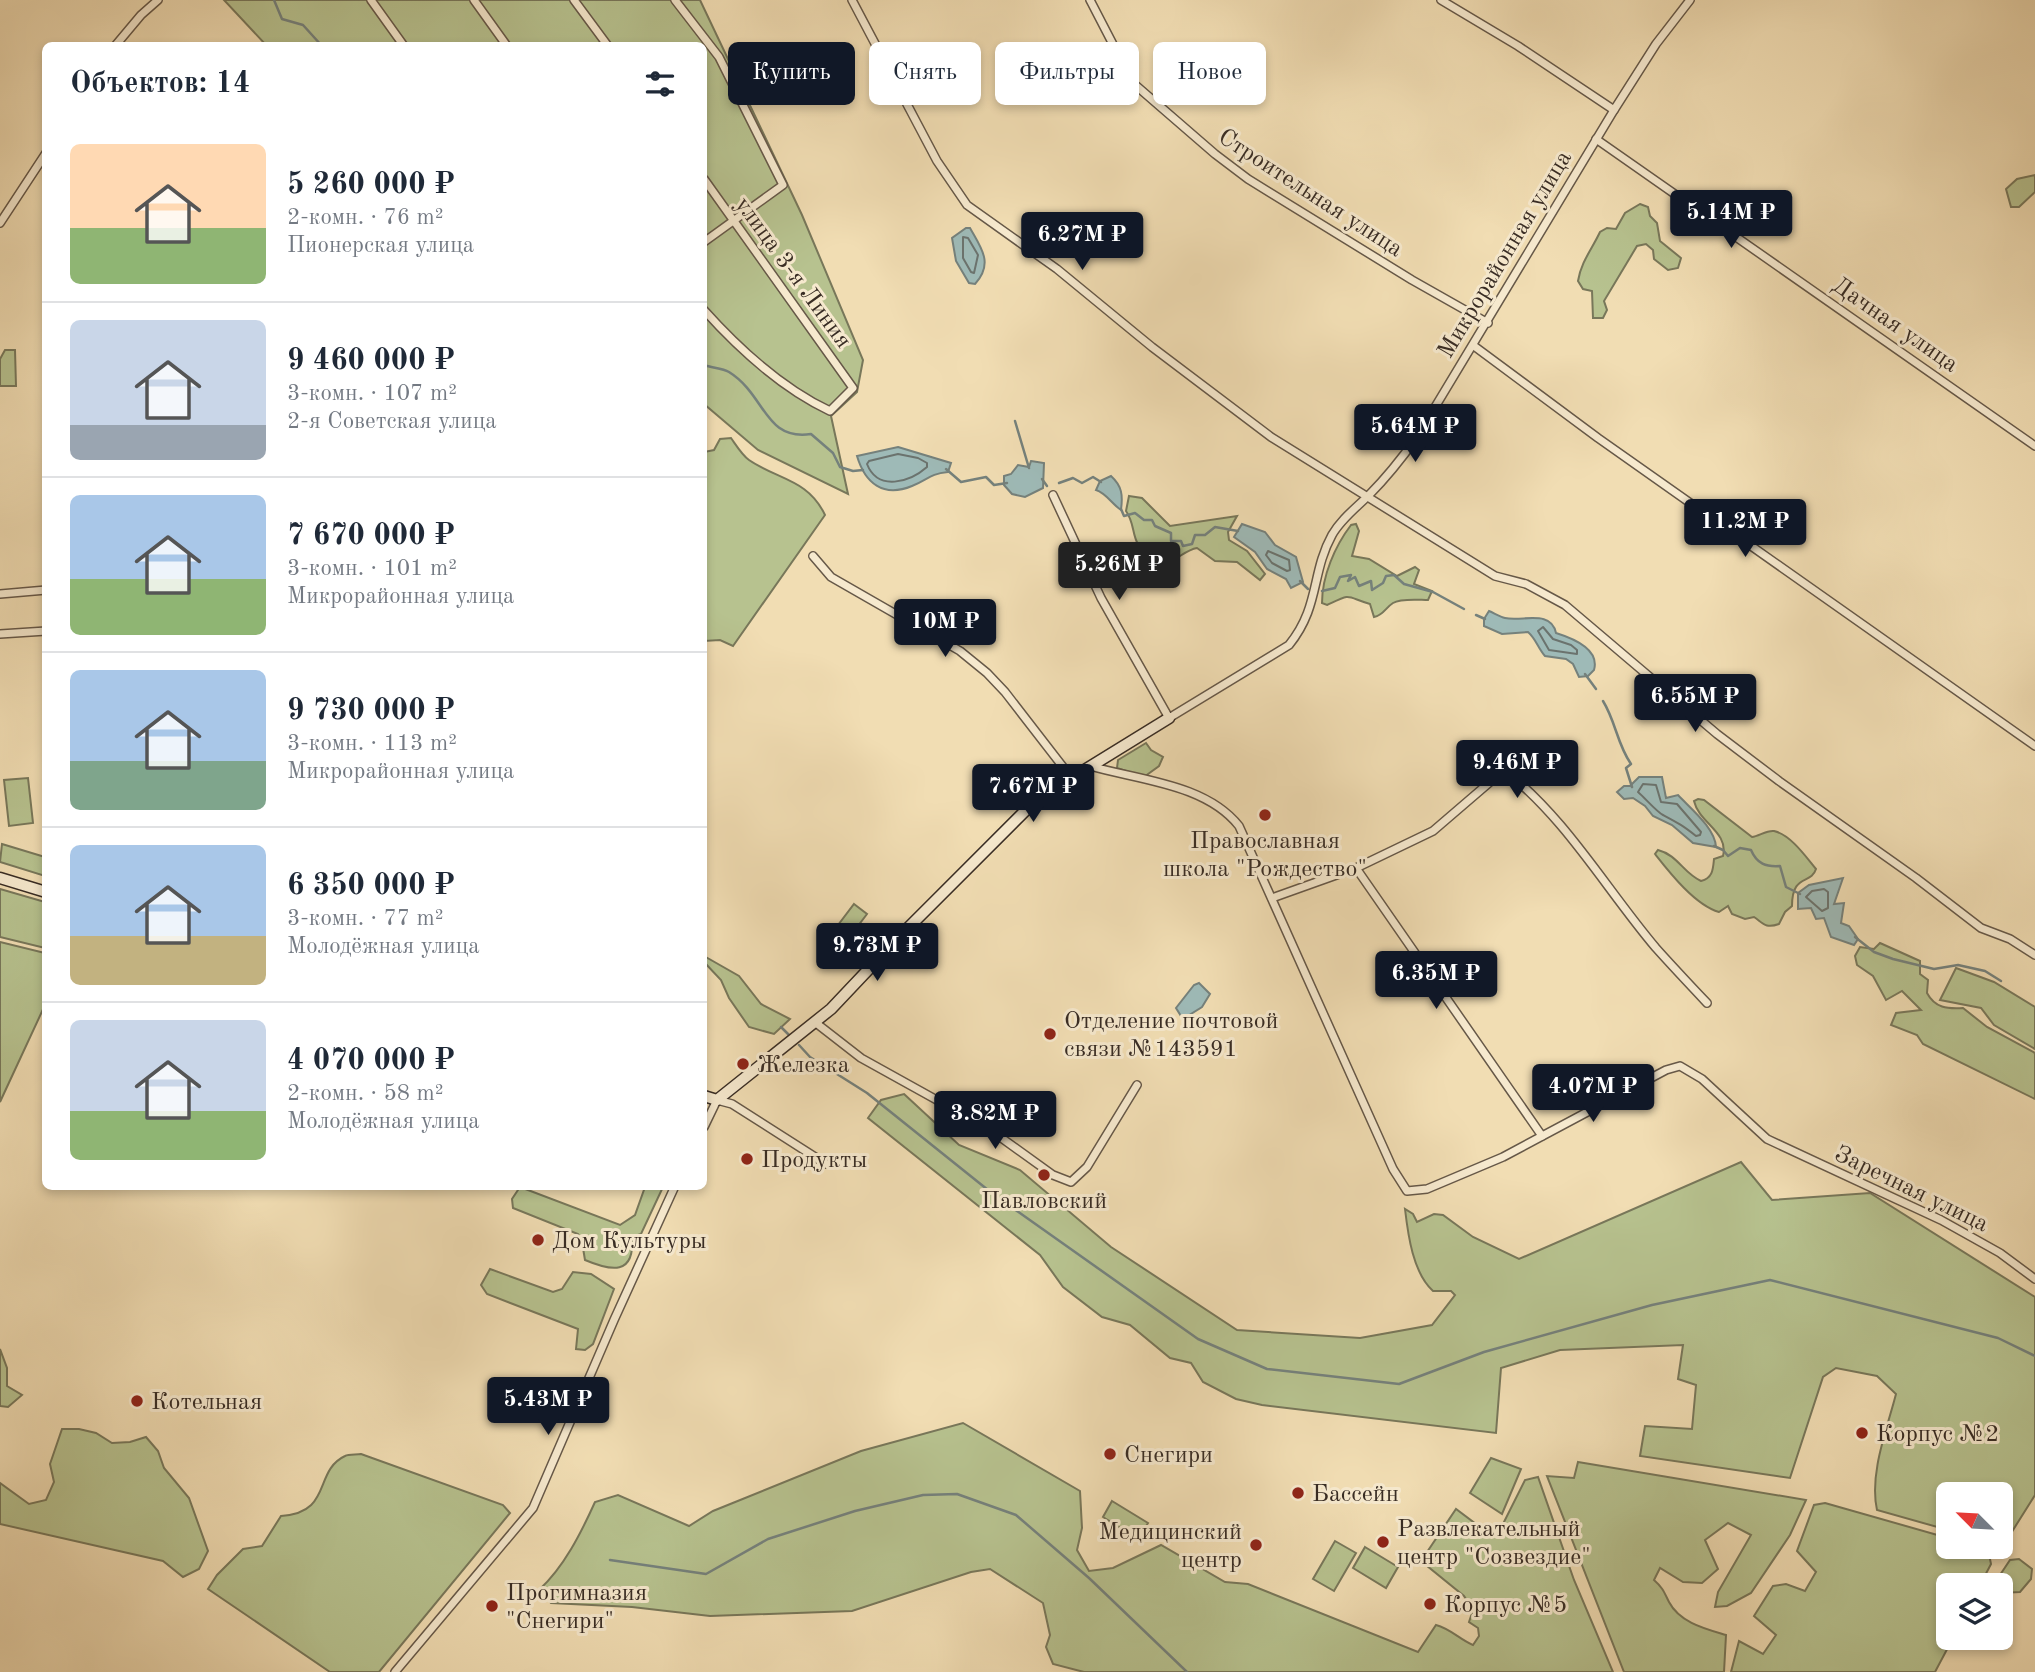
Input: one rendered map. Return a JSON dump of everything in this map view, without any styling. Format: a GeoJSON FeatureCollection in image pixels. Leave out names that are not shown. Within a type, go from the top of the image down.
{"type":"FeatureCollection","features":[{"type":"Feature","properties":{"kind":"street"},"geometry":{"type":"LineString","coordinates":[[118,42],[158,0]]}},
{"type":"Feature","properties":{"kind":"street"},"geometry":{"type":"LineString","coordinates":[[371,0],[401,42]]}},
{"type":"Feature","properties":{"kind":"street"},"geometry":{"type":"LineString","coordinates":[[474,0],[504,42]]}},
{"type":"Feature","properties":{"kind":"street"},"geometry":{"type":"LineString","coordinates":[[574,0],[605,42]]}},
{"type":"Feature","properties":{"kind":"street"},"geometry":{"type":"LineString","coordinates":[[675,0],[719,57],[783,185],[732,219],[707,240]]}},
{"type":"Feature","properties":{"kind":"street"},"geometry":{"type":"LineString","coordinates":[[852,0],[937,161],[967,205],[1057,269],[1152,347],[1271,437],[1494,576],[1526,584],[1565,605],[1717,734],[1981,928],[2010,939],[2035,955]]}},
{"type":"Feature","properties":{"kind":"street","name":"Строительная улица"},"geometry":{"type":"LineString","coordinates":[[1090,0],[1133,83],[1215,154],[1247,178],[1388,266],[1488,323]]}},
{"type":"Feature","properties":{"kind":"street"},"geometry":{"type":"LineString","coordinates":[[1441,0],[1518,46],[1614,110]]}},
{"type":"Feature","properties":{"kind":"street","name":"Микрорайонная улица"},"geometry":{"type":"LineString","coordinates":[[717,1100],[816,1023],[1036,800],[1070,776],[1289,645],[1310,612],[1321,566],[1332,536],[1346,516],[1395,468],[1410,447],[1488,323],[1614,110],[1656,44],[1690,0]]}},
{"type":"Feature","properties":{"kind":"street","name":"Дачная улица"},"geometry":{"type":"LineString","coordinates":[[1596,139],[2035,446]]}},
{"type":"Feature","properties":{"kind":"street"},"geometry":{"type":"LineString","coordinates":[[0,223],[42,159]]}},
{"type":"Feature","properties":{"kind":"street","name":"улица 3-я Линия"},"geometry":{"type":"LineString","coordinates":[[707,183],[853,388],[830,411],[800,397],[731,340],[707,313]]}},
{"type":"Feature","properties":{"kind":"street"},"geometry":{"type":"LineString","coordinates":[[1474,346],[1598,438],[2035,746]]}},
{"type":"Feature","properties":{"kind":"street"},"geometry":{"type":"LineString","coordinates":[[1053,495],[1101,598],[1169,718]]}},
{"type":"Feature","properties":{"kind":"street"},"geometry":{"type":"LineString","coordinates":[[813,556],[831,577],[960,651],[986,673],[1005,692],[1070,776]]}},
{"type":"Feature","properties":{"kind":"street"},"geometry":{"type":"LineString","coordinates":[[0,594],[42,590]]}},
{"type":"Feature","properties":{"kind":"street"},"geometry":{"type":"LineString","coordinates":[[0,634],[42,631]]}},
{"type":"Feature","properties":{"kind":"street"},"geometry":{"type":"LineString","coordinates":[[1089,765],[1173,788],[1221,807],[1239,827],[1393,1169],[1407,1191],[1427,1189],[1503,1157],[1542,1136],[1356,868]]}},
{"type":"Feature","properties":{"kind":"street"},"geometry":{"type":"LineString","coordinates":[[1272,898],[1356,868],[1433,831],[1504,770],[1543,806],[1605,880],[1656,948],[1707,1003]]}},
{"type":"Feature","properties":{"kind":"street"},"geometry":{"type":"LineString","coordinates":[[0,878],[42,891]]}},
{"type":"Feature","properties":{"kind":"street"},"geometry":{"type":"LineString","coordinates":[[816,1023],[862,1058],[989,1129],[1053,1175],[1071,1182],[1087,1167],[1138,1085]]}},
{"type":"Feature","properties":{"kind":"street","name":"Заречная улица"},"geometry":{"type":"LineString","coordinates":[[1542,1136],[1666,1070],[1680,1066],[1702,1079],[1767,1139],[1941,1220],[2000,1253],[2035,1279]]}},
{"type":"Feature","properties":{"kind":"street"},"geometry":{"type":"LineString","coordinates":[[707,1097],[732,1104],[826,1164]]}},
{"type":"Feature","properties":{"kind":"street"},"geometry":{"type":"LineString","coordinates":[[707,1121],[717,1100]]}},
{"type":"Feature","properties":{"kind":"street"},"geometry":{"type":"LineString","coordinates":[[395,1672],[533,1508],[614,1320],[674,1190]]}},
{"type":"Feature","properties":{"kind":"green space"},"geometry":{"type":"Polygon","coordinates":[[[224,0],[700,0],[728,59],[728,105],[750,105],[802,215],[863,360],[857,392],[831,416],[848,494],[758,450],[707,407],[707,42],[263,42],[224,0]]]}},
{"type":"Feature","properties":{"kind":"green space"},"geometry":{"type":"Polygon","coordinates":[[[2035,175],[2035,192],[2019,207],[2011,207],[2006,189],[2017,179],[2035,175]]]}},
{"type":"Feature","properties":{"kind":"green space"},"geometry":{"type":"Polygon","coordinates":[[[1640,204],[1648,207],[1650,216],[1657,223],[1660,241],[1681,258],[1678,268],[1668,270],[1654,259],[1653,250],[1646,244],[1637,246],[1604,301],[1607,310],[1603,318],[1593,318],[1592,291],[1583,289],[1578,281],[1582,268],[1600,232],[1607,228],[1616,229],[1625,213],[1640,204]]]}},
{"type":"Feature","properties":{"kind":"green space"},"geometry":{"type":"Polygon","coordinates":[[[5,350],[15,350],[16,386],[0,386],[0,359],[5,350]]]}},
{"type":"Feature","properties":{"kind":"green space"},"geometry":{"type":"Polygon","coordinates":[[[731,438],[749,460],[801,487],[818,503],[825,515],[733,646],[720,640],[707,641],[707,451],[714,450],[720,439],[731,438]]]}},
{"type":"Feature","properties":{"kind":"green space"},"geometry":{"type":"Polygon","coordinates":[[[1129,496],[1142,498],[1170,526],[1237,516],[1228,532],[1229,540],[1247,551],[1265,574],[1260,580],[1237,562],[1215,561],[1197,548],[1171,561],[1159,560],[1144,551],[1136,541],[1126,511],[1129,496]]]}},
{"type":"Feature","properties":{"kind":"green space"},"geometry":{"type":"Polygon","coordinates":[[[1356,524],[1359,531],[1352,556],[1369,559],[1397,576],[1415,567],[1419,570],[1414,584],[1432,591],[1428,600],[1396,601],[1374,617],[1370,604],[1352,598],[1345,597],[1327,605],[1322,603],[1330,562],[1345,533],[1351,525],[1356,524]]]}},
{"type":"Feature","properties":{"kind":"green space"},"geometry":{"type":"Polygon","coordinates":[[[1146,743],[1151,750],[1163,757],[1159,766],[1144,777],[1117,768],[1118,760],[1146,743]]]}},
{"type":"Feature","properties":{"kind":"green space"},"geometry":{"type":"Polygon","coordinates":[[[28,778],[33,823],[9,826],[4,780],[28,778]]]}},
{"type":"Feature","properties":{"kind":"green space"},"geometry":{"type":"Polygon","coordinates":[[[1704,800],[1752,837],[1771,831],[1780,833],[1798,847],[1816,869],[1814,874],[1798,884],[1792,906],[1785,912],[1779,924],[1767,926],[1754,917],[1745,919],[1732,914],[1728,906],[1719,912],[1701,903],[1684,888],[1655,854],[1658,850],[1665,852],[1701,881],[1710,875],[1714,859],[1723,856],[1724,848],[1718,834],[1697,809],[1694,801],[1704,800]]]}},
{"type":"Feature","properties":{"kind":"green space"},"geometry":{"type":"Polygon","coordinates":[[[2,844],[42,856],[42,875],[0,862],[2,844]]]}},
{"type":"Feature","properties":{"kind":"green space"},"geometry":{"type":"Polygon","coordinates":[[[0,889],[42,901],[42,947],[0,937],[0,889]]]}},
{"type":"Feature","properties":{"kind":"green space"},"geometry":{"type":"Polygon","coordinates":[[[854,904],[867,914],[845,943],[832,933],[854,904]]]}},
{"type":"Feature","properties":{"kind":"green space"},"geometry":{"type":"Polygon","coordinates":[[[0,942],[42,952],[42,1011],[0,1102],[0,942]]]}},
{"type":"Feature","properties":{"kind":"green space"},"geometry":{"type":"Polygon","coordinates":[[[1880,943],[1920,961],[1920,974],[1928,980],[1927,993],[1938,1005],[1963,1008],[1987,1027],[2035,1053],[2035,1099],[1923,1044],[1917,1035],[1891,1025],[1896,1013],[1921,1010],[1902,991],[1886,1000],[1873,976],[1857,965],[1855,956],[1860,947],[1874,949],[1880,943]]]}},
{"type":"Feature","properties":{"kind":"green space"},"geometry":{"type":"Polygon","coordinates":[[[707,958],[739,976],[761,1004],[790,1019],[774,1034],[749,1027],[729,998],[721,980],[707,965],[707,958]]]}},
{"type":"Feature","properties":{"kind":"green space"},"geometry":{"type":"Polygon","coordinates":[[[1956,968],[1994,982],[2035,1007],[2035,1049],[1994,1025],[1981,1008],[1940,1000],[1956,968]]]}},
{"type":"Feature","properties":{"kind":"green space"},"geometry":{"type":"Polygon","coordinates":[[[904,1094],[959,1145],[1020,1170],[1111,1247],[1237,1330],[1360,1338],[1432,1325],[1455,1295],[1451,1291],[1433,1291],[1426,1283],[1416,1264],[1405,1209],[1413,1214],[1417,1222],[1434,1214],[1443,1215],[1473,1237],[1519,1259],[1741,1162],[1772,1200],[1870,1193],[2035,1297],[2035,1495],[2013,1530],[2013,1482],[1936,1482],[1936,1527],[1877,1510],[1877,1467],[1896,1394],[1877,1376],[1836,1368],[1823,1377],[1790,1478],[1640,1456],[1645,1426],[1692,1429],[1696,1385],[1678,1379],[1683,1345],[1560,1350],[1501,1368],[1496,1433],[1262,1405],[1236,1399],[1203,1382],[1191,1363],[1170,1358],[1130,1325],[1102,1317],[1063,1287],[1040,1255],[868,1118],[881,1100],[904,1094]]]}},
{"type":"Feature","properties":{"kind":"green space"},"geometry":{"type":"Polygon","coordinates":[[[518,1190],[528,1190],[620,1225],[635,1215],[644,1190],[662,1190],[641,1234],[632,1237],[630,1259],[619,1267],[612,1268],[585,1260],[578,1234],[513,1208],[512,1199],[518,1190]]]}},
{"type":"Feature","properties":{"kind":"green space"},"geometry":{"type":"Polygon","coordinates":[[[490,1269],[553,1292],[562,1289],[573,1272],[591,1274],[614,1289],[593,1344],[585,1350],[576,1349],[578,1329],[487,1294],[481,1285],[490,1269]]]}},
{"type":"Feature","properties":{"kind":"green space"},"geometry":{"type":"Polygon","coordinates":[[[0,1349],[7,1368],[7,1386],[22,1395],[8,1407],[0,1406],[0,1349]]]}},
{"type":"Feature","properties":{"kind":"green space"},"geometry":{"type":"Polygon","coordinates":[[[963,1423],[1080,1491],[1082,1528],[1077,1550],[1089,1571],[1113,1568],[1161,1545],[1225,1582],[1248,1584],[1418,1652],[1436,1625],[1473,1645],[1479,1636],[1478,1628],[1469,1622],[1473,1610],[1464,1596],[1421,1561],[1456,1509],[1484,1530],[1502,1526],[1525,1480],[1538,1477],[1574,1580],[1613,1672],[1084,1672],[1053,1664],[1046,1647],[1050,1635],[1043,1603],[990,1569],[971,1572],[852,1611],[710,1616],[632,1607],[551,1603],[539,1590],[564,1560],[595,1502],[618,1495],[689,1526],[713,1511],[861,1451],[963,1423]]]}},
{"type":"Feature","properties":{"kind":"green space"},"geometry":{"type":"Polygon","coordinates":[[[62,1429],[96,1433],[112,1443],[130,1442],[146,1437],[158,1451],[164,1468],[189,1498],[208,1551],[199,1569],[183,1577],[163,1561],[0,1524],[0,1483],[29,1504],[46,1500],[54,1482],[50,1464],[62,1429]]]}},
{"type":"Feature","properties":{"kind":"green space"},"geometry":{"type":"Polygon","coordinates":[[[361,1454],[503,1505],[510,1513],[379,1672],[330,1672],[208,1589],[217,1575],[243,1549],[262,1546],[281,1516],[297,1513],[316,1500],[335,1463],[347,1455],[361,1454]]]}},
{"type":"Feature","properties":{"kind":"green space"},"geometry":{"type":"Polygon","coordinates":[[[1491,1458],[1521,1469],[1502,1514],[1470,1493],[1491,1458]]]}},
{"type":"Feature","properties":{"kind":"green space"},"geometry":{"type":"Polygon","coordinates":[[[1578,1462],[1806,1500],[1790,1535],[1751,1593],[1727,1606],[1715,1607],[1718,1592],[1751,1535],[1728,1523],[1705,1540],[1718,1569],[1702,1583],[1683,1582],[1660,1568],[1654,1580],[1680,1615],[1694,1624],[1726,1635],[1724,1672],[1624,1672],[1547,1476],[1574,1478],[1578,1462]]]}},
{"type":"Feature","properties":{"kind":"green space"},"geometry":{"type":"Polygon","coordinates":[[[1112,1501],[1148,1523],[1138,1539],[1103,1517],[1112,1501]]]}},
{"type":"Feature","properties":{"kind":"green space"},"geometry":{"type":"Polygon","coordinates":[[[1825,1503],[1936,1535],[1936,1559],[1990,1559],[1991,1564],[1986,1573],[1936,1573],[1936,1650],[1947,1650],[1935,1672],[1731,1672],[1739,1641],[1763,1654],[1776,1635],[1754,1616],[1773,1586],[1786,1584],[1805,1591],[1816,1572],[1797,1551],[1814,1505],[1825,1503]]]}},
{"type":"Feature","properties":{"kind":"green space"},"geometry":{"type":"Polygon","coordinates":[[[1335,1541],[1356,1553],[1334,1591],[1313,1579],[1335,1541]]]}},
{"type":"Feature","properties":{"kind":"green space"},"geometry":{"type":"Polygon","coordinates":[[[1365,1547],[1398,1567],[1386,1588],[1353,1568],[1365,1547]]]}},
{"type":"Feature","properties":{"kind":"green space"},"geometry":{"type":"Polygon","coordinates":[[[2019,1559],[2032,1569],[2031,1579],[2020,1592],[2013,1592],[2013,1573],[2001,1573],[2010,1560],[2019,1559]]]}},
{"type":"Feature","properties":{"kind":"water"},"geometry":{"type":"Polygon","coordinates":[[[970,228],[978,242],[985,262],[981,276],[975,284],[969,283],[956,261],[952,238],[970,228]]]}},
{"type":"Feature","properties":{"kind":"water"},"geometry":{"type":"Polygon","coordinates":[[[898,447],[951,463],[948,472],[933,475],[902,489],[892,490],[877,486],[865,474],[857,456],[898,447]]]}},
{"type":"Feature","properties":{"kind":"water"},"geometry":{"type":"Polygon","coordinates":[[[1031,461],[1044,463],[1043,488],[1025,497],[1012,494],[1004,485],[1004,476],[1011,474],[1018,465],[1029,467],[1031,461]]]}},
{"type":"Feature","properties":{"kind":"water"},"geometry":{"type":"Polygon","coordinates":[[[1111,476],[1121,491],[1121,510],[1096,490],[1100,481],[1111,476]]]}},
{"type":"Feature","properties":{"kind":"water"},"geometry":{"type":"Polygon","coordinates":[[[1242,524],[1265,532],[1275,545],[1296,557],[1303,582],[1291,588],[1286,579],[1267,569],[1255,552],[1234,537],[1242,524]]]}},
{"type":"Feature","properties":{"kind":"water"},"geometry":{"type":"Polygon","coordinates":[[[1489,611],[1505,618],[1548,621],[1556,633],[1577,641],[1589,650],[1595,663],[1594,670],[1588,676],[1579,677],[1573,664],[1566,659],[1545,656],[1528,632],[1502,634],[1484,626],[1484,619],[1489,611]]]}},
{"type":"Feature","properties":{"kind":"water"},"geometry":{"type":"Polygon","coordinates":[[[1639,777],[1662,777],[1666,798],[1678,795],[1707,826],[1716,847],[1693,843],[1672,825],[1653,816],[1645,806],[1633,798],[1624,799],[1617,792],[1624,786],[1630,786],[1639,777]]]}},
{"type":"Feature","properties":{"kind":"water"},"geometry":{"type":"Polygon","coordinates":[[[1843,878],[1834,904],[1844,903],[1841,923],[1849,926],[1858,939],[1854,945],[1831,937],[1824,918],[1816,919],[1811,908],[1798,909],[1798,893],[1809,885],[1843,878]]]}},
{"type":"Feature","properties":{"kind":"water"},"geometry":{"type":"Polygon","coordinates":[[[1199,983],[1210,994],[1202,1007],[1186,1017],[1181,1016],[1176,1008],[1194,985],[1199,983]]]}},
{"type":"Feature","properties":{"kind":"waterway"},"geometry":{"type":"LineString","coordinates":[[274,0],[282,19],[303,25],[318,42]]}},
{"type":"Feature","properties":{"kind":"waterway"},"geometry":{"type":"LineString","coordinates":[[707,366],[729,372],[741,382],[774,424],[796,434],[811,434],[833,453],[840,467],[853,471],[863,470]]}},
{"type":"Feature","properties":{"kind":"waterway"},"geometry":{"type":"LineString","coordinates":[[1015,421],[1029,468]]}},
{"type":"Feature","properties":{"kind":"waterway"},"geometry":{"type":"LineString","coordinates":[[946,469],[961,482],[986,477],[994,485],[1007,483]]}},
{"type":"Feature","properties":{"kind":"waterway"},"geometry":{"type":"LineString","coordinates":[[1059,483],[1073,478],[1082,483],[1093,477],[1101,482]]}},
{"type":"Feature","properties":{"kind":"waterway"},"geometry":{"type":"LineString","coordinates":[[1042,479],[1047,486]]}},
{"type":"Feature","properties":{"kind":"waterway"},"geometry":{"type":"LineString","coordinates":[[1121,509],[1124,516],[1135,513],[1144,520],[1152,520],[1155,526],[1171,533],[1171,541],[1181,541],[1183,546],[1192,544],[1195,535],[1205,535],[1215,527],[1238,531]]}},
{"type":"Feature","properties":{"kind":"waterway"},"geometry":{"type":"LineString","coordinates":[[1322,591],[1335,588],[1340,577],[1351,575],[1348,581],[1355,577],[1359,586],[1371,581],[1372,590],[1383,583],[1386,576],[1394,575],[1404,584],[1433,592],[1464,609]]}},
{"type":"Feature","properties":{"kind":"waterway"},"geometry":{"type":"LineString","coordinates":[[1300,581],[1308,589]]}},
{"type":"Feature","properties":{"kind":"waterway"},"geometry":{"type":"LineString","coordinates":[[1476,615],[1485,619]]}},
{"type":"Feature","properties":{"kind":"waterway"},"geometry":{"type":"LineString","coordinates":[[1585,674],[1596,689]]}},
{"type":"Feature","properties":{"kind":"waterway"},"geometry":{"type":"LineString","coordinates":[[1603,701],[1631,764],[1626,768],[1632,787]]}},
{"type":"Feature","properties":{"kind":"waterway"},"geometry":{"type":"LineString","coordinates":[[1714,846],[1728,856],[1740,848],[1751,850],[1762,864],[1780,866],[1786,887],[1800,894]]}},
{"type":"Feature","properties":{"kind":"waterway"},"geometry":{"type":"LineString","coordinates":[[1855,937],[1874,952],[1893,959],[1934,969],[1958,965],[1985,971],[2001,981]]}},
{"type":"Feature","properties":{"kind":"waterway"},"geometry":{"type":"LineString","coordinates":[[781,1027],[789,1035]]}},
{"type":"Feature","properties":{"kind":"waterway"},"geometry":{"type":"LineString","coordinates":[[799,1045],[810,1057],[867,1093],[993,1194],[1198,1339],[1267,1369],[1399,1384],[1484,1352],[1652,1305],[1770,1280],[1998,1338],[2035,1356]]}},
{"type":"Feature","properties":{"kind":"waterway"},"geometry":{"type":"LineString","coordinates":[[610,1560],[706,1574],[768,1539],[855,1511],[923,1495],[957,1494],[1016,1515],[1089,1578],[1187,1672]]}},
{"type":"Feature","properties":{"kind":"place","name":"Православная школа \"Рождество\""},"geometry":{"type":"Point","coordinates":[1265,815]}},
{"type":"Feature","properties":{"kind":"place","name":"Отделение почтовой связи №143591"},"geometry":{"type":"Point","coordinates":[1050,1034]}},
{"type":"Feature","properties":{"kind":"place","name":"Железка"},"geometry":{"type":"Point","coordinates":[743,1064]}},
{"type":"Feature","properties":{"kind":"place","name":"Продукты"},"geometry":{"type":"Point","coordinates":[747,1159]}},
{"type":"Feature","properties":{"kind":"place","name":"Павловский"},"geometry":{"type":"Point","coordinates":[1044,1175]}},
{"type":"Feature","properties":{"kind":"place","name":"Дом Культуры"},"geometry":{"type":"Point","coordinates":[538,1240]}},
{"type":"Feature","properties":{"kind":"place","name":"Котельная"},"geometry":{"type":"Point","coordinates":[137,1401]}},
{"type":"Feature","properties":{"kind":"place","name":"Корпус №2"},"geometry":{"type":"Point","coordinates":[1862,1433]}},
{"type":"Feature","properties":{"kind":"place","name":"Снегири"},"geometry":{"type":"Point","coordinates":[1110,1454]}},
{"type":"Feature","properties":{"kind":"place","name":"Бассейн"},"geometry":{"type":"Point","coordinates":[1298,1493]}},
{"type":"Feature","properties":{"kind":"place","name":"Развлекательный центр \"Созвездие\""},"geometry":{"type":"Point","coordinates":[1383,1542]}},
{"type":"Feature","properties":{"kind":"place","name":"Медицинский центр"},"geometry":{"type":"Point","coordinates":[1256,1545]}},
{"type":"Feature","properties":{"kind":"place","name":"Корпус №5"},"geometry":{"type":"Point","coordinates":[1430,1604]}},
{"type":"Feature","properties":{"kind":"place","name":"Прогимназия \"Снегири\""},"geometry":{"type":"Point","coordinates":[492,1606]}}]}
